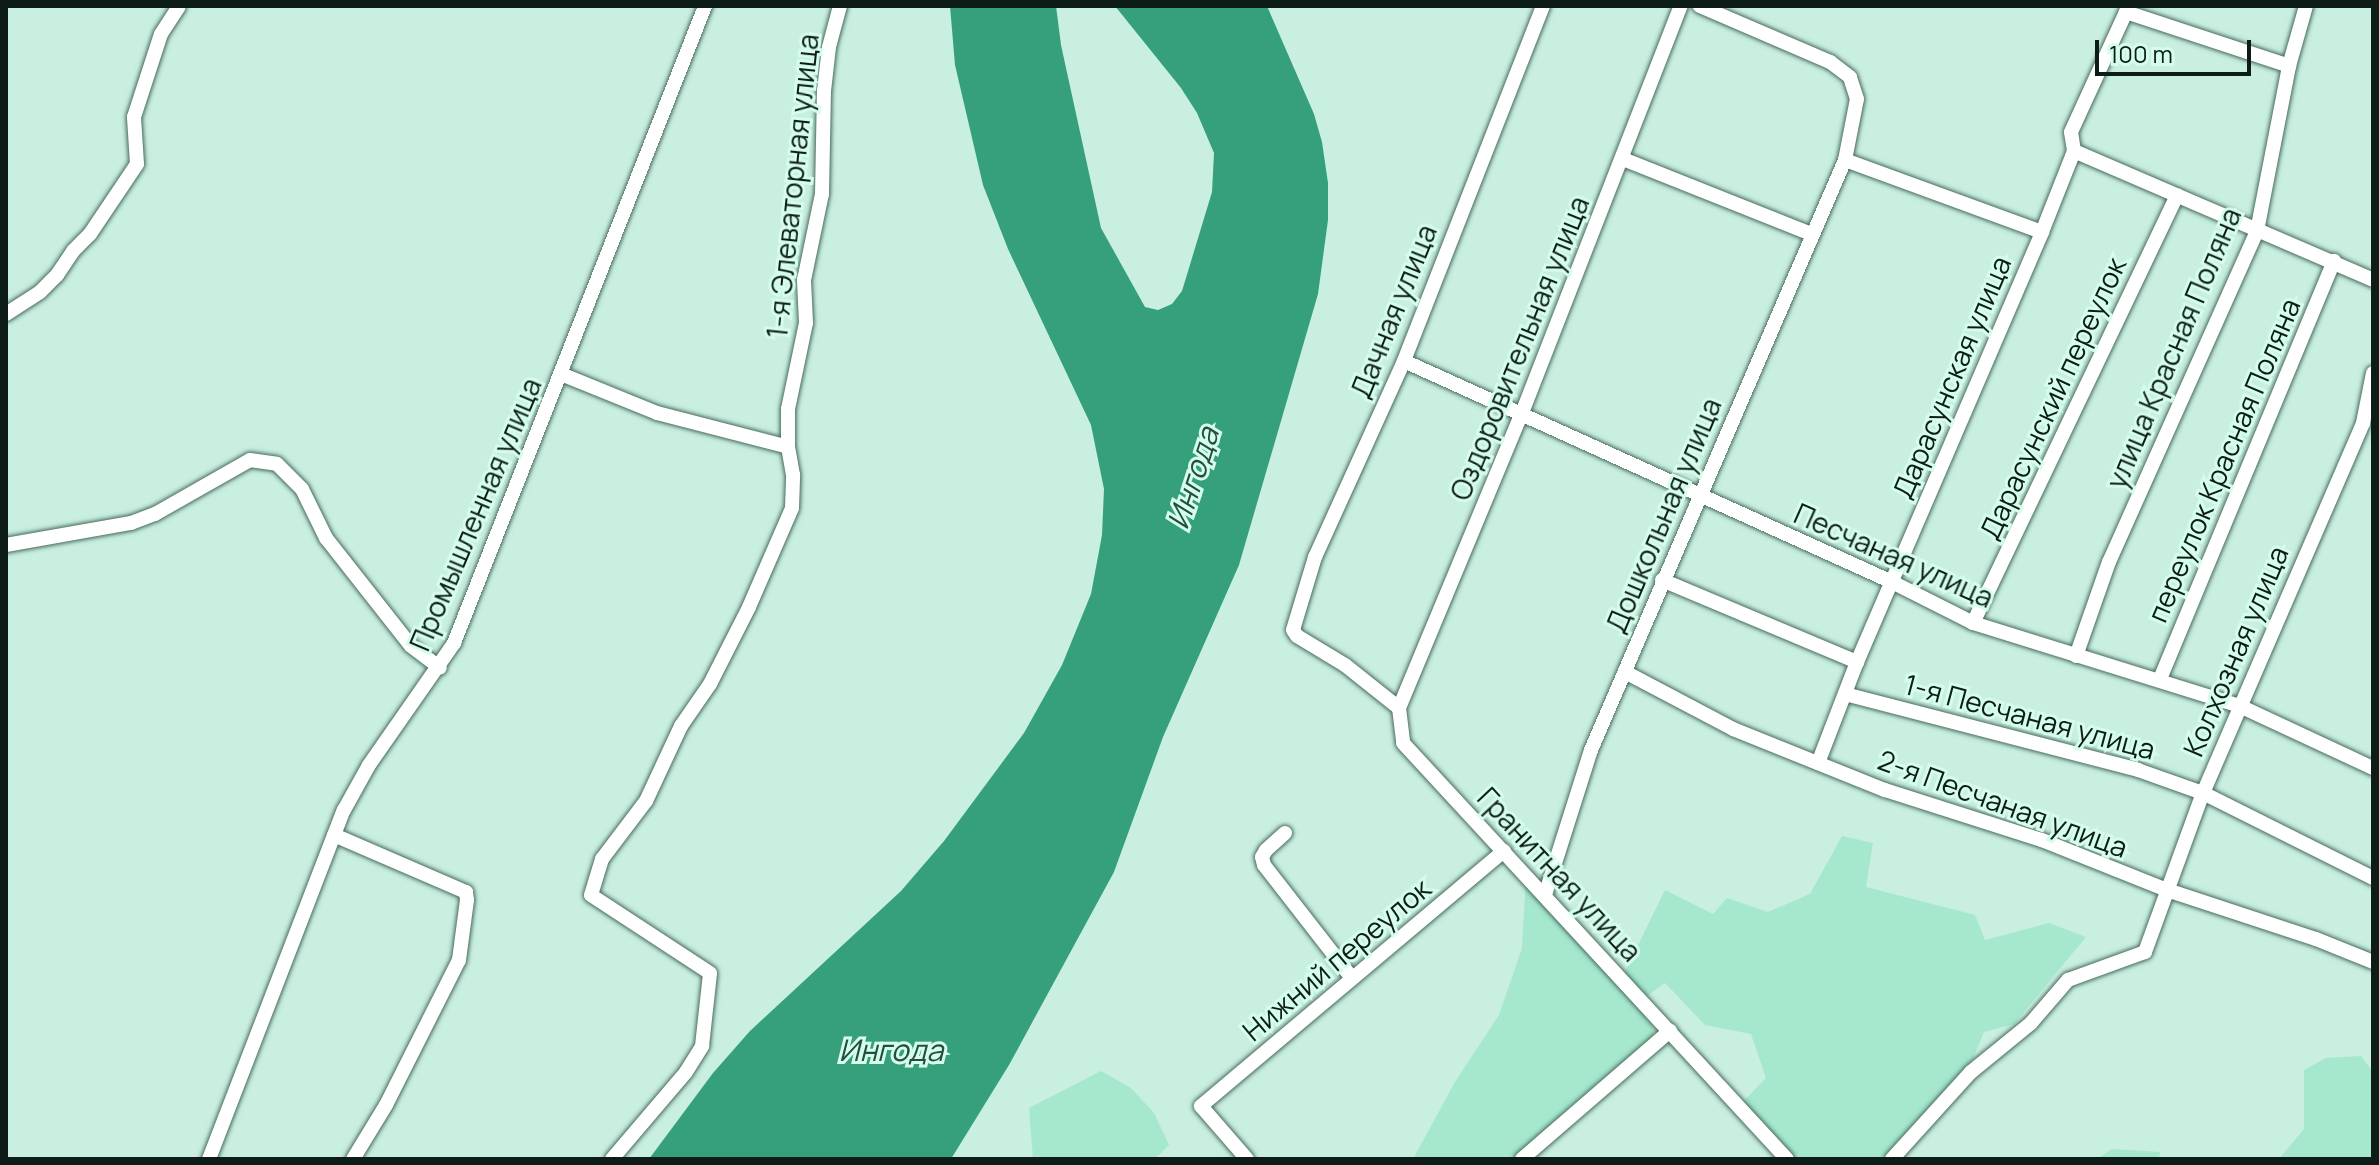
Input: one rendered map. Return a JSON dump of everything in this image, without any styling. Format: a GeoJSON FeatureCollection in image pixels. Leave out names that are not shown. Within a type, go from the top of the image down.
{"type":"FeatureCollection","features":[{"type":"Feature","properties":{"kind":"street"},"geometry":{"type":"LineString","coordinates":[[6,314],[40,292],[57,275],[73,251],[90,234],[137,164],[134,117],[161,34],[179,6]]}},
{"type":"Feature","properties":{"kind":"street","name":"Промышленная улица"},"geometry":{"type":"LineString","coordinates":[[209,1159],[334,835],[369,765],[440,668],[454,643],[705,6]]}},
{"type":"Feature","properties":{"kind":"street","name":"1-я Элеваторная улица"},"geometry":{"type":"LineString","coordinates":[[612,1159],[686,1072],[702,1046],[710,973],[591,895],[602,859],[646,801],[681,726],[710,684],[749,607],[792,508],[788,409],[806,323],[804,280],[822,194],[825,80],[840,6]]}},
{"type":"Feature","properties":{"kind":"street","name":"Дачная улица"},"geometry":{"type":"LineString","coordinates":[[1399,708],[1345,665],[1297,636],[1293,630],[1315,557],[1404,361],[1543,6]]}},
{"type":"Feature","properties":{"kind":"street","name":"Оздоровительная улица"},"geometry":{"type":"LineString","coordinates":[[1399,708],[1522,413],[1681,6]]}},
{"type":"Feature","properties":{"kind":"street","name":"Дошкольная улица"},"geometry":{"type":"LineString","coordinates":[[1545,895],[1591,750],[1845,160],[1857,99],[1850,77],[1830,62],[1700,6]]}},
{"type":"Feature","properties":{"kind":"street","name":"улица Красная Поляна"},"geometry":{"type":"LineString","coordinates":[[2076,656],[2109,562],[2257,231],[2289,66],[2306,6]]}},
{"type":"Feature","properties":{"kind":"street","name":"Дарасунская улица"},"geometry":{"type":"LineString","coordinates":[[1818,763],[1857,662],[2042,232],[2074,151],[2071,132],[2126,12],[2289,66]]}},
{"type":"Feature","properties":{"kind":"street"},"geometry":{"type":"LineString","coordinates":[[2074,151],[2373,280]]}},
{"type":"Feature","properties":{"kind":"street"},"geometry":{"type":"LineString","coordinates":[[1623,159],[1811,234]]}},
{"type":"Feature","properties":{"kind":"street"},"geometry":{"type":"LineString","coordinates":[[1845,160],[2042,232]]}},
{"type":"Feature","properties":{"kind":"street","name":"Дарасунский переулок"},"geometry":{"type":"LineString","coordinates":[[1973,623],[2177,195]]}},
{"type":"Feature","properties":{"kind":"street","name":"переулок Красная Поляна"},"geometry":{"type":"LineString","coordinates":[[2160,679],[2334,261]]}},
{"type":"Feature","properties":{"kind":"street","name":"Песчаная улица"},"geometry":{"type":"LineString","coordinates":[[1404,361],[1892,582],[1973,623],[2242,707],[2373,768]]}},
{"type":"Feature","properties":{"kind":"street","name":"Колхозная улица"},"geometry":{"type":"LineString","coordinates":[[1892,1159],[1971,1072],[2031,1023],[2068,980],[2145,952],[2203,793],[2368,425],[2373,373]]}},
{"type":"Feature","properties":{"kind":"street"},"geometry":{"type":"LineString","coordinates":[[561,374],[657,413],[788,447]]}},
{"type":"Feature","properties":{"kind":"street"},"geometry":{"type":"LineString","coordinates":[[6,545],[131,523],[155,514],[250,460],[277,464],[302,489],[326,538],[411,646],[440,668]]}},
{"type":"Feature","properties":{"kind":"street"},"geometry":{"type":"LineString","coordinates":[[1662,580],[1857,662]]}},
{"type":"Feature","properties":{"kind":"street","name":"2-я Песчаная улица"},"geometry":{"type":"LineString","coordinates":[[1625,672],[1686,701],[1733,729],[1885,790],[2042,840],[2167,890],[2316,939],[2373,962]]}},
{"type":"Feature","properties":{"kind":"street","name":"1-я Песчаная улица"},"geometry":{"type":"LineString","coordinates":[[1845,694],[2138,770],[2203,793],[2373,878]]}},
{"type":"Feature","properties":{"kind":"street","name":"Гранитная улица"},"geometry":{"type":"LineString","coordinates":[[1399,708],[1403,743],[1787,1159]]}},
{"type":"Feature","properties":{"kind":"street"},"geometry":{"type":"LineString","coordinates":[[1285,833],[1266,850],[1262,857],[1264,865],[1352,978]]}},
{"type":"Feature","properties":{"kind":"street"},"geometry":{"type":"LineString","coordinates":[[334,835],[466,892],[459,960],[386,1105],[353,1159]]}},
{"type":"Feature","properties":{"kind":"street","name":"Нижний переулок"},"geometry":{"type":"LineString","coordinates":[[1247,1159],[1201,1106],[1504,851]]}},
{"type":"Feature","properties":{"kind":"street"},"geometry":{"type":"LineString","coordinates":[[1522,1159],[1670,1031]]}},
{"type":"Feature","properties":{"kind":"street"},"geometry":{"type":"LineString","coordinates":[[1787,1159],[1798,1159]]}},
{"type":"Feature","properties":{"kind":"shaded area"},"geometry":{"type":"Polygon","coordinates":[[[1842,836],[1873,843],[1866,887],[1975,915],[1985,940],[2049,923],[2086,937],[2014,1024],[1984,1032],[1969,1068],[1881,1159],[1790,1159],[1741,1104],[1766,1078],[1751,1034],[1705,1025],[1665,983],[1644,998],[1623,976],[1665,890],[1713,914],[1727,898],[1768,912],[1810,894],[1842,836]]]}},
{"type":"Feature","properties":{"kind":"shaded area"},"geometry":{"type":"Polygon","coordinates":[[[1526,875],[1652,1011],[1653,1046],[1522,1159],[1413,1159],[1455,1082],[1499,1015],[1522,948],[1526,875]]]}},
{"type":"Feature","properties":{"kind":"shaded area"},"geometry":{"type":"Polygon","coordinates":[[[2361,1056],[2373,1072],[2373,1159],[2279,1159],[2304,1129],[2304,1070],[2326,1058],[2361,1056]]]}},
{"type":"Feature","properties":{"kind":"shaded area"},"geometry":{"type":"Polygon","coordinates":[[[1101,1071],[1131,1088],[1154,1113],[1169,1145],[1155,1159],[1033,1159],[1029,1108],[1101,1071]]]}},
{"type":"Feature","properties":{"kind":"shaded area"},"geometry":{"type":"Polygon","coordinates":[[[2112,1149],[2160,1152],[2159,1159],[2097,1159],[2112,1149]]]}},
{"type":"Feature","properties":{"kind":"water","name":"Ингода"},"geometry":{"type":"Polygon","coordinates":[[[950,6],[1056,6],[1061,45],[1101,228],[1145,307],[1158,310],[1172,304],[1182,291],[1212,192],[1214,153],[1197,113],[1181,88],[1115,6],[1267,6],[1314,114],[1322,142],[1328,183],[1328,220],[1318,294],[1239,565],[1163,737],[1114,872],[1009,1065],[951,1159],[649,1159],[713,1073],[750,1031],[901,891],[944,841],[1024,733],[1062,665],[1091,594],[1102,535],[1104,489],[1091,425],[1008,249],[983,185],[955,65],[950,6]]]}}]}
